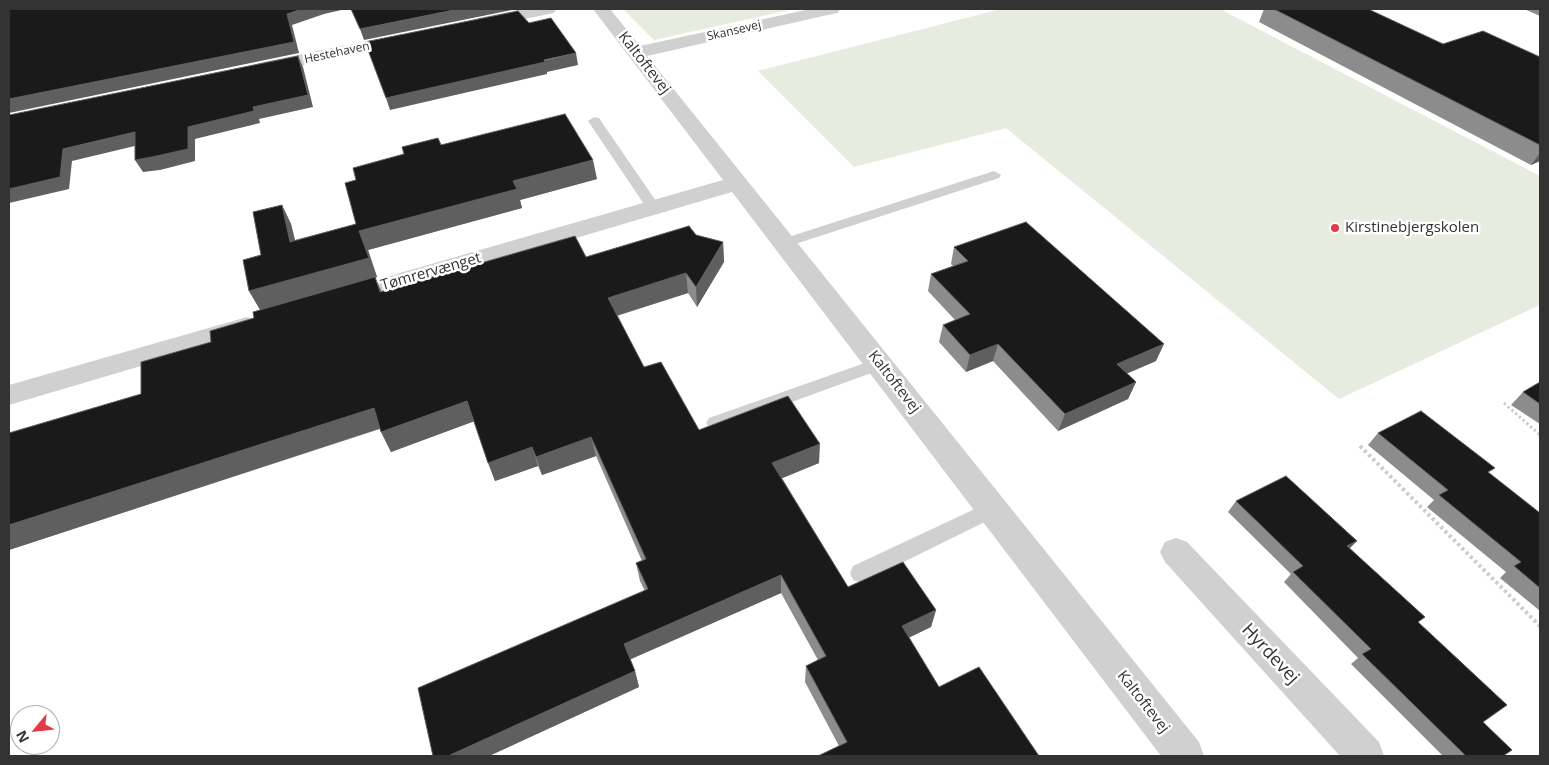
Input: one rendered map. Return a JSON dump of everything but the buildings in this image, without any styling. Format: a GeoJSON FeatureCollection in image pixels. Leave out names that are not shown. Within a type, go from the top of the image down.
{"type":"FeatureCollection","features":[{"type":"Feature","properties":{"kind":"street"},"geometry":{"type":"LineString","coordinates":[[471,25],[548,9]]}},
{"type":"Feature","properties":{"kind":"street","name":"Kaltoftevej"},"geometry":{"type":"LineString","coordinates":[[601,9],[1186,756]]}},
{"type":"Feature","properties":{"kind":"street","name":"Skansevej"},"geometry":{"type":"LineString","coordinates":[[636,52],[832,9]]}},
{"type":"Feature","properties":{"kind":"street","name":"Hestehaven"},"geometry":{"type":"LineString","coordinates":[[250,71],[423,35]]}},
{"type":"Feature","properties":{"kind":"street","name":"Tømrervænget"},"geometry":{"type":"LineString","coordinates":[[322,304],[738,183]]}},
{"type":"Feature","properties":{"kind":"street"},"geometry":{"type":"LineString","coordinates":[[9,395],[265,321]]}},
{"type":"Feature","properties":{"kind":"street","name":"Hyrdevej"},"geometry":{"type":"LineString","coordinates":[[1176,552],[1365,756]]}},
{"type":"Feature","properties":{"kind":"lane"},"geometry":{"type":"LineString","coordinates":[[594,121],[653,208]]}},
{"type":"Feature","properties":{"kind":"lane"},"geometry":{"type":"LineString","coordinates":[[784,243],[994,175]]}},
{"type":"Feature","properties":{"kind":"lane"},"geometry":{"type":"LineString","coordinates":[[715,423],[879,364]]}},
{"type":"Feature","properties":{"kind":"lane"},"geometry":{"type":"LineString","coordinates":[[860,573],[992,509]]}},
{"type":"Feature","properties":{"kind":"path"},"geometry":{"type":"LineString","coordinates":[[1504,403],[1540,435]]}},
{"type":"Feature","properties":{"kind":"path"},"geometry":{"type":"LineString","coordinates":[[1360,446],[1514,603],[1540,626]]}},
{"type":"Feature","properties":{"kind":"shaded area"},"geometry":{"type":"Polygon","coordinates":[[[623,9],[794,9],[654,40],[623,9]]]}},
{"type":"Feature","properties":{"kind":"shaded area","name":"Kirstinebjergskolen"},"geometry":{"type":"Polygon","coordinates":[[[1001,9],[1220,9],[1540,176],[1540,305],[1339,399],[1006,128],[854,167],[758,71],[1001,9]]]}},
{"type":"Feature","properties":{"kind":"place","name":"Kirstinebjergskolen"},"geometry":{"type":"Point","coordinates":[1335,228]}}]}
